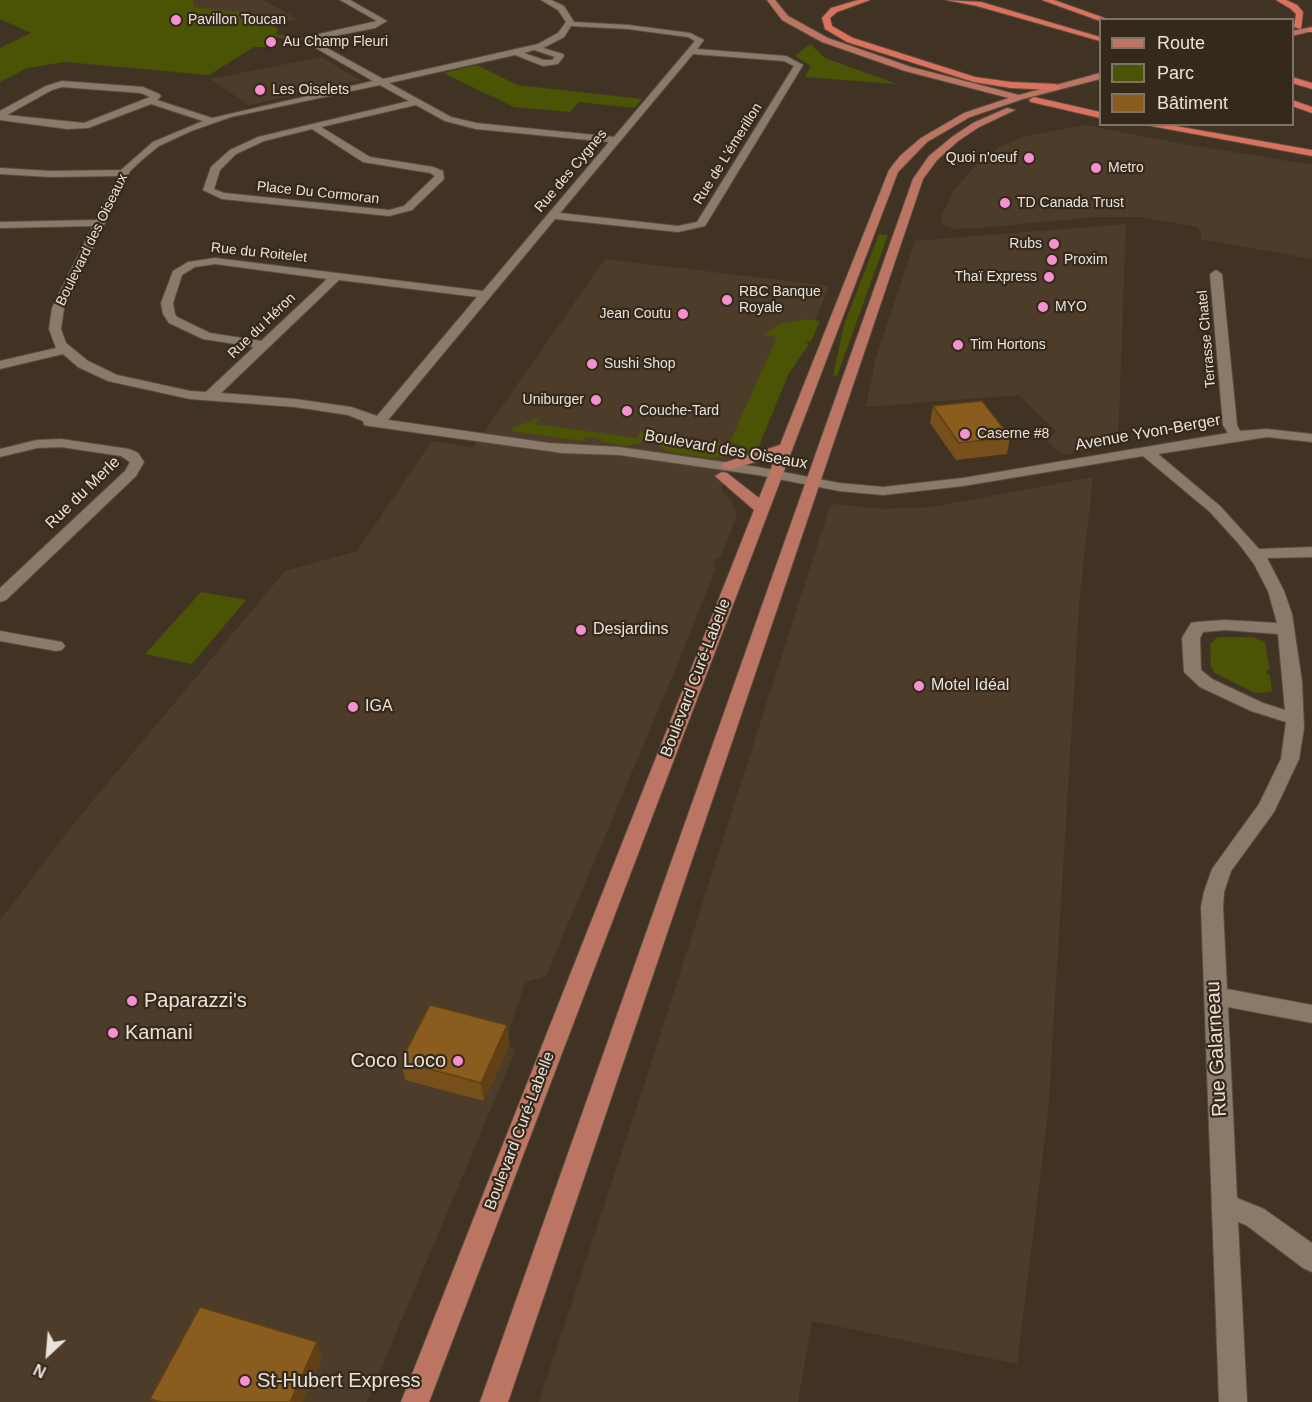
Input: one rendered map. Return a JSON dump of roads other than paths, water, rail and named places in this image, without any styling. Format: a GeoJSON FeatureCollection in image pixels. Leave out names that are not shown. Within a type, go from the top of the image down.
{"type":"FeatureCollection","features":[{"type":"Feature","properties":{"kind":"highway"},"geometry":{"type":"LineString","coordinates":[[866,0],[834,10],[826,18],[828,27],[850,40],[974,79],[1011,85],[1056,87]]}},
{"type":"Feature","properties":{"kind":"highway"},"geometry":{"type":"LineString","coordinates":[[950,0],[978,4],[1099,38]]}},
{"type":"Feature","properties":{"kind":"highway"},"geometry":{"type":"LineString","coordinates":[[986,0],[1099,38]]}},
{"type":"Feature","properties":{"kind":"highway"},"geometry":{"type":"LineString","coordinates":[[1046,0],[1100,18]]}},
{"type":"Feature","properties":{"kind":"highway"},"geometry":{"type":"LineString","coordinates":[[1280,0],[1294,7],[1300,14],[1294,30]]}},
{"type":"Feature","properties":{"kind":"highway"},"geometry":{"type":"LineString","coordinates":[[1294,79],[1312,81]]}},
{"type":"Feature","properties":{"kind":"highway"},"geometry":{"type":"LineString","coordinates":[[1294,79],[1312,86]]}},
{"type":"Feature","properties":{"kind":"highway"},"geometry":{"type":"LineString","coordinates":[[1034,100],[1099,115]]}},
{"type":"Feature","properties":{"kind":"highway"},"geometry":{"type":"LineString","coordinates":[[1294,103],[1312,110]]}},
{"type":"Feature","properties":{"kind":"highway"},"geometry":{"type":"LineString","coordinates":[[1157,126],[1312,153]]}},
{"type":"Feature","properties":{"kind":"main road"},"geometry":{"type":"LineString","coordinates":[[771,0],[785,18],[818,37],[908,69],[1034,100]]}},
{"type":"Feature","properties":{"kind":"main road"},"geometry":{"type":"LineString","coordinates":[[1294,30],[1312,28]]}},
{"type":"Feature","properties":{"kind":"main road","name":"Boulevard Curé-Labelle"},"geometry":{"type":"LineString","coordinates":[[415,1402],[895,168],[929,136],[982,108],[1099,76]]}},
{"type":"Feature","properties":{"kind":"main road"},"geometry":{"type":"LineString","coordinates":[[494,1402],[912,196],[924,170],[937,154],[963,133],[1034,100],[1099,83]]}},
{"type":"Feature","properties":{"kind":"main road"},"geometry":{"type":"LineString","coordinates":[[970,86],[985,97],[982,108]]}},
{"type":"Feature","properties":{"kind":"main road"},"geometry":{"type":"LineString","coordinates":[[761,508],[725,471],[785,448]]}},
{"type":"Feature","properties":{"kind":"street"},"geometry":{"type":"LineString","coordinates":[[344,0],[383,21],[372,26],[322,36],[311,42],[448,119],[468,125],[617,140]]}},
{"type":"Feature","properties":{"kind":"street"},"geometry":{"type":"LineString","coordinates":[[545,0],[565,12],[569,24],[624,26],[693,35],[700,40],[691,51]]}},
{"type":"Feature","properties":{"kind":"street","name":"Boulevard des Oiseaux"},"geometry":{"type":"LineString","coordinates":[[569,24],[561,35],[535,48],[210,120],[156,144],[135,160],[125,173],[58,308],[55,329],[64,350],[88,367],[113,378],[156,389],[345,421],[379,422],[550,447],[614,460],[725,471],[813,483]]}},
{"type":"Feature","properties":{"kind":"street"},"geometry":{"type":"LineString","coordinates":[[517,53],[543,63],[555,62],[560,56],[535,48]]}},
{"type":"Feature","properties":{"kind":"street","name":"Rue des Cygnes"},"geometry":{"type":"LineString","coordinates":[[379,422],[691,51]]}},
{"type":"Feature","properties":{"kind":"street","name":"Rue de L'émerillon"},"geometry":{"type":"LineString","coordinates":[[553,216],[678,229],[701,224],[799,65],[794,61],[783,59],[691,51]]}},
{"type":"Feature","properties":{"kind":"street"},"geometry":{"type":"LineString","coordinates":[[62,84],[147,90],[156,96],[151,101],[85,126],[67,126],[0,116],[49,88],[62,84]]}},
{"type":"Feature","properties":{"kind":"street"},"geometry":{"type":"LineString","coordinates":[[151,101],[210,120]]}},
{"type":"Feature","properties":{"kind":"street","name":"Place Du Cormoran"},"geometry":{"type":"LineString","coordinates":[[313,126],[369,161],[433,170],[439,173],[440,177],[408,208],[389,213],[222,196],[208,190],[215,169],[233,152],[261,139],[313,126],[418,102]]}},
{"type":"Feature","properties":{"kind":"street"},"geometry":{"type":"LineString","coordinates":[[0,171],[50,174],[125,173]]}},
{"type":"Feature","properties":{"kind":"street"},"geometry":{"type":"LineString","coordinates":[[0,225],[99,223]]}},
{"type":"Feature","properties":{"kind":"street","name":"Rue du Roitelet"},"geometry":{"type":"LineString","coordinates":[[264,345],[207,336],[173,320],[167,303],[177,273],[192,264],[215,261],[486,295]]}},
{"type":"Feature","properties":{"kind":"street","name":"Terrasse Chatel"},"geometry":{"type":"LineString","coordinates":[[1216,274],[1229,417],[1231,428],[1236,436]]}},
{"type":"Feature","properties":{"kind":"street","name":"Rue du Héron"},"geometry":{"type":"LineString","coordinates":[[209,397],[336,276]]}},
{"type":"Feature","properties":{"kind":"street"},"geometry":{"type":"LineString","coordinates":[[0,365],[64,350]]}},
{"type":"Feature","properties":{"kind":"street","name":"Avenue Yvon-Berger"},"geometry":{"type":"LineString","coordinates":[[813,483],[866,490],[911,490],[1236,436],[1267,433],[1312,438]]}},
{"type":"Feature","properties":{"kind":"street","name":"Rue du Merle"},"geometry":{"type":"LineString","coordinates":[[0,453],[38,444],[61,443],[124,452],[133,456],[137,462],[131,473],[0,597]]}},
{"type":"Feature","properties":{"kind":"street","name":"Rue Galarneau"},"geometry":{"type":"LineString","coordinates":[[1147,452],[1215,508],[1256,554],[1276,591],[1287,629],[1295,719],[1294,742],[1290,759],[1276,791],[1257,822],[1226,862],[1214,892],[1211,918],[1233,1402]]}},
{"type":"Feature","properties":{"kind":"street"},"geometry":{"type":"LineString","coordinates":[[1256,554],[1312,552]]}},
{"type":"Feature","properties":{"kind":"street"},"geometry":{"type":"LineString","coordinates":[[1287,629],[1225,625],[1197,627],[1191,638],[1191,664],[1193,672],[1206,683],[1257,707],[1295,719]]}},
{"type":"Feature","properties":{"kind":"street"},"geometry":{"type":"LineString","coordinates":[[0,636],[56,646]]}},
{"type":"Feature","properties":{"kind":"street"},"geometry":{"type":"LineString","coordinates":[[1216,996],[1312,1014]]}},
{"type":"Feature","properties":{"kind":"street"},"geometry":{"type":"LineString","coordinates":[[1224,1205],[1249,1214],[1312,1259]]}},
{"type":"Feature","properties":{"kind":"place","name":"Pavillon Toucan"},"geometry":{"type":"Point","coordinates":[176,20]}},
{"type":"Feature","properties":{"kind":"place","name":"Au Champ Fleuri"},"geometry":{"type":"Point","coordinates":[271,42]}},
{"type":"Feature","properties":{"kind":"place","name":"Les Oiselets"},"geometry":{"type":"Point","coordinates":[260,90]}},
{"type":"Feature","properties":{"kind":"place","name":"Quoi n'oeuf"},"geometry":{"type":"Point","coordinates":[1029,158]}},
{"type":"Feature","properties":{"kind":"place","name":"Metro"},"geometry":{"type":"Point","coordinates":[1096,168]}},
{"type":"Feature","properties":{"kind":"place","name":"TD Canada Trust"},"geometry":{"type":"Point","coordinates":[1005,203]}},
{"type":"Feature","properties":{"kind":"place","name":"Rubs"},"geometry":{"type":"Point","coordinates":[1054,244]}},
{"type":"Feature","properties":{"kind":"place","name":"Proxim"},"geometry":{"type":"Point","coordinates":[1052,260]}},
{"type":"Feature","properties":{"kind":"place","name":"Thaï Express"},"geometry":{"type":"Point","coordinates":[1049,277]}},
{"type":"Feature","properties":{"kind":"place","name":"RBC Banque Royale"},"geometry":{"type":"Point","coordinates":[727,300]}},
{"type":"Feature","properties":{"kind":"place","name":"MYO"},"geometry":{"type":"Point","coordinates":[1043,307]}},
{"type":"Feature","properties":{"kind":"place","name":"Jean Coutu"},"geometry":{"type":"Point","coordinates":[683,314]}},
{"type":"Feature","properties":{"kind":"place","name":"Tim Hortons"},"geometry":{"type":"Point","coordinates":[958,345]}},
{"type":"Feature","properties":{"kind":"place","name":"Sushi Shop"},"geometry":{"type":"Point","coordinates":[592,364]}},
{"type":"Feature","properties":{"kind":"place","name":"Uniburger"},"geometry":{"type":"Point","coordinates":[596,400]}},
{"type":"Feature","properties":{"kind":"place","name":"Couche-Tard"},"geometry":{"type":"Point","coordinates":[627,411]}},
{"type":"Feature","properties":{"kind":"place","name":"Caserne #8"},"geometry":{"type":"Point","coordinates":[965,434]}},
{"type":"Feature","properties":{"kind":"place","name":"Desjardins"},"geometry":{"type":"Point","coordinates":[581,630]}},
{"type":"Feature","properties":{"kind":"place","name":"Motel Idéal"},"geometry":{"type":"Point","coordinates":[919,686]}},
{"type":"Feature","properties":{"kind":"place","name":"IGA"},"geometry":{"type":"Point","coordinates":[353,707]}},
{"type":"Feature","properties":{"kind":"place","name":"Paparazzi's"},"geometry":{"type":"Point","coordinates":[132,1001]}},
{"type":"Feature","properties":{"kind":"place","name":"Kamani"},"geometry":{"type":"Point","coordinates":[113,1033]}},
{"type":"Feature","properties":{"kind":"place","name":"Coco Loco"},"geometry":{"type":"Point","coordinates":[458,1061]}},
{"type":"Feature","properties":{"kind":"place","name":"St-Hubert Express"},"geometry":{"type":"Point","coordinates":[245,1381]}}]}
